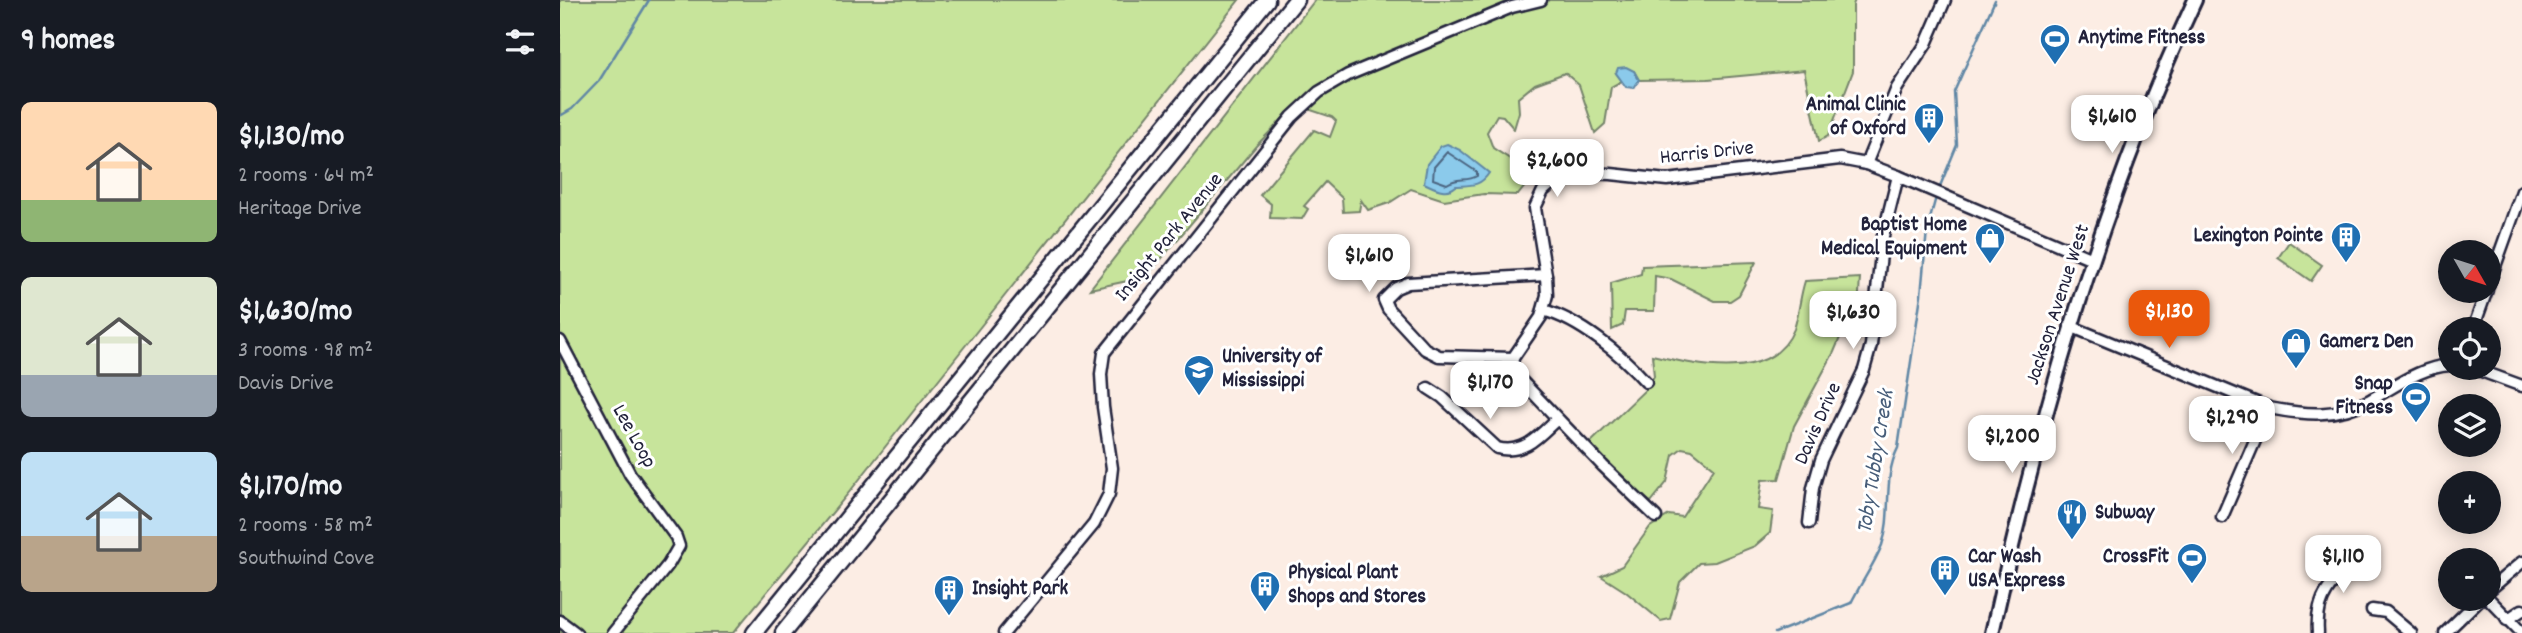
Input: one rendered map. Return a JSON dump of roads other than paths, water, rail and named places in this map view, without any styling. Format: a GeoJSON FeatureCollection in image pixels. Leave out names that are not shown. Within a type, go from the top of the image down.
{"type":"FeatureCollection","features":[{"type":"Feature","properties":{"kind":"highway"},"geometry":{"type":"LineString","coordinates":[[754,633],[1268,0]]}},
{"type":"Feature","properties":{"kind":"highway"},"geometry":{"type":"LineString","coordinates":[[783,633],[1296,0]]}},
{"type":"Feature","properties":{"kind":"main road","name":"Jackson Avenue West"},"geometry":{"type":"LineString","coordinates":[[1992,633],[2020,506],[2070,327],[2092,259],[2147,111],[2195,0]]}},
{"type":"Feature","properties":{"kind":"street","name":"Insight Park Avenue"},"geometry":{"type":"LineString","coordinates":[[1004,633],[1094,524],[1109,494],[1112,468],[1102,386],[1101,363],[1104,353],[1293,117],[1319,92],[1348,75],[1512,6],[1541,0]]}},
{"type":"Feature","properties":{"kind":"street"},"geometry":{"type":"LineString","coordinates":[[1866,164],[1896,88],[1926,44],[1945,0]]}},
{"type":"Feature","properties":{"kind":"street","name":"Harris Drive"},"geometry":{"type":"LineString","coordinates":[[1513,358],[1544,310],[1547,295],[1535,208],[1543,191],[1560,179],[1583,173],[1667,180],[1840,159],[1866,164],[1898,176],[2092,259]]}},
{"type":"Feature","properties":{"kind":"street","name":"Davis Drive"},"geometry":{"type":"LineString","coordinates":[[1809,523],[1813,488],[1821,460],[1864,370],[1871,345],[1883,236],[1898,176]]}},
{"type":"Feature","properties":{"kind":"street"},"geometry":{"type":"LineString","coordinates":[[2501,251],[2522,191]]}},
{"type":"Feature","properties":{"kind":"street"},"geometry":{"type":"LineString","coordinates":[[1546,275],[1408,283],[1396,288],[1384,300],[1388,309],[1425,349],[1439,356],[1513,358],[1510,366],[1512,374],[1656,517]]}},
{"type":"Feature","properties":{"kind":"street"},"geometry":{"type":"LineString","coordinates":[[1544,310],[1555,313],[1608,346],[1646,382]]}},
{"type":"Feature","properties":{"kind":"street"},"geometry":{"type":"LineString","coordinates":[[2070,327],[2269,408],[2299,414],[2328,414],[2351,409],[2423,372],[2438,368]]}},
{"type":"Feature","properties":{"kind":"street","name":"Lee Loop"},"geometry":{"type":"LineString","coordinates":[[560,341],[630,474],[676,537],[679,546],[668,565],[613,633]]}},
{"type":"Feature","properties":{"kind":"street"},"geometry":{"type":"LineString","coordinates":[[2501,378],[2522,386]]}},
{"type":"Feature","properties":{"kind":"street"},"geometry":{"type":"LineString","coordinates":[[1428,388],[1442,397],[1497,448],[1507,451],[1530,445],[1557,419]]}},
{"type":"Feature","properties":{"kind":"street"},"geometry":{"type":"LineString","coordinates":[[2222,517],[2269,408]]}},
{"type":"Feature","properties":{"kind":"street"},"geometry":{"type":"LineString","coordinates":[[2318,633],[2318,612],[2323,596],[2334,580],[2360,558]]}},
{"type":"Feature","properties":{"kind":"street"},"geometry":{"type":"LineString","coordinates":[[2501,580],[2522,562]]}},
{"type":"Feature","properties":{"kind":"street"},"geometry":{"type":"LineString","coordinates":[[2372,610],[2386,612],[2411,633]]}},
{"type":"Feature","properties":{"kind":"street"},"geometry":{"type":"LineString","coordinates":[[2507,620],[2522,610]]}},
{"type":"Feature","properties":{"kind":"street"},"geometry":{"type":"LineString","coordinates":[[2445,633],[2468,611]]}},
{"type":"Feature","properties":{"kind":"street"},"geometry":{"type":"LineString","coordinates":[[2499,611],[2522,633]]}},
{"type":"Feature","properties":{"kind":"street"},"geometry":{"type":"LineString","coordinates":[[560,621],[576,633]]}},
{"type":"Feature","properties":{"kind":"water"},"geometry":{"type":"Polygon","coordinates":[[[1626,67],[1634,71],[1639,80],[1634,88],[1626,87],[1616,73],[1618,68],[1626,67]]]}},
{"type":"Feature","properties":{"kind":"water"},"geometry":{"type":"Polygon","coordinates":[[[1447,144],[1460,150],[1489,173],[1486,178],[1474,184],[1448,190],[1440,190],[1424,183],[1427,164],[1441,146],[1447,144]]]}},
{"type":"Feature","properties":{"kind":"waterway"},"geometry":{"type":"LineString","coordinates":[[560,116],[572,109],[599,81],[649,0]]}},
{"type":"Feature","properties":{"kind":"waterway","name":"Toby Tubby Creek"},"geometry":{"type":"LineString","coordinates":[[1938,191],[1957,145],[1954,92],[1995,0]]}},
{"type":"Feature","properties":{"kind":"waterway","name":"Toby Tubby Creek"},"geometry":{"type":"LineString","coordinates":[[1775,633],[1851,603],[1882,545],[1887,521],[1890,472],[1898,448],[1921,295],[1927,230],[1936,197]]}},
{"type":"Feature","properties":{"kind":"place","name":"Anytime Fitness"},"geometry":{"type":"Point","coordinates":[2055,66]}},
{"type":"Feature","properties":{"kind":"place","name":"Animal Clinic of Oxford"},"geometry":{"type":"Point","coordinates":[1929,145]}},
{"type":"Feature","properties":{"kind":"place","name":"Lexington Pointe"},"geometry":{"type":"Point","coordinates":[2346,264]}},
{"type":"Feature","properties":{"kind":"place","name":"Baptist Home Medical Equipment"},"geometry":{"type":"Point","coordinates":[1990,265]}},
{"type":"Feature","properties":{"kind":"place","name":"Gamerz Den"},"geometry":{"type":"Point","coordinates":[2296,370]}},
{"type":"Feature","properties":{"kind":"place","name":"University of Mississippi"},"geometry":{"type":"Point","coordinates":[1199,397]}},
{"type":"Feature","properties":{"kind":"place","name":"Snap Fitness"},"geometry":{"type":"Point","coordinates":[2416,424]}},
{"type":"Feature","properties":{"kind":"place","name":"Subway"},"geometry":{"type":"Point","coordinates":[2072,541]}},
{"type":"Feature","properties":{"kind":"place","name":"CrossFit"},"geometry":{"type":"Point","coordinates":[2192,585]}},
{"type":"Feature","properties":{"kind":"place","name":"Car Wash USA Express"},"geometry":{"type":"Point","coordinates":[1945,597]}},
{"type":"Feature","properties":{"kind":"place","name":"Physical Plant Shops and Stores"},"geometry":{"type":"Point","coordinates":[1265,613]}},
{"type":"Feature","properties":{"kind":"place","name":"Insight Park"},"geometry":{"type":"Point","coordinates":[949,617]}}]}
